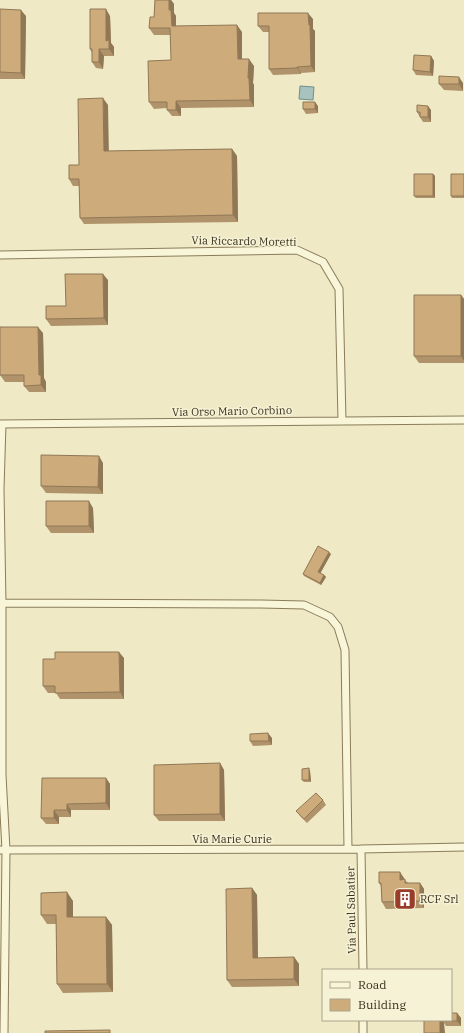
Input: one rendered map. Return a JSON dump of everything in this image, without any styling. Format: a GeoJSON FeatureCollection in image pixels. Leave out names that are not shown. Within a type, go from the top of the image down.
{"type":"FeatureCollection","features":[{"type":"Feature","properties":{"kind":"street","name":"Via Riccardo Moretti"},"geometry":{"type":"LineString","coordinates":[[0,254],[297,250],[322,262],[338,289],[342,421]]}},
{"type":"Feature","properties":{"kind":"street","name":"Via Orso Mario Corbino"},"geometry":{"type":"LineString","coordinates":[[1,424],[464,420]]}},
{"type":"Feature","properties":{"kind":"street"},"geometry":{"type":"LineString","coordinates":[[1,424],[0,490],[4,1033]]}},
{"type":"Feature","properties":{"kind":"street"},"geometry":{"type":"LineString","coordinates":[[2,603],[304,605],[330,617],[338,627],[345,650],[348,849]]}},
{"type":"Feature","properties":{"kind":"street","name":"Via Marie Curie"},"geometry":{"type":"LineString","coordinates":[[3,850],[361,850],[464,847]]}},
{"type":"Feature","properties":{"kind":"street","name":"Via Paul Sabatier"},"geometry":{"type":"LineString","coordinates":[[361,850],[362,969]]}},
{"type":"Feature","properties":{"kind":"street"},"geometry":{"type":"LineString","coordinates":[[363,1021],[364,1033]]}},
{"type":"Feature","properties":{"kind":"water"},"geometry":{"type":"Polygon","coordinates":[[[300,86],[314,87],[313,100],[299,99],[300,86]]]}},
{"type":"Feature","properties":{"kind":"building"},"geometry":{"type":"Polygon","coordinates":[[[155,0],[169,0],[172,26],[237,25],[238,59],[249,59],[248,78],[250,100],[176,101],[176,110],[167,110],[167,102],[149,102],[148,61],[171,60],[170,28],[149,28],[150,17],[154,17],[155,0]]]}},
{"type":"Feature","properties":{"kind":"building"},"geometry":{"type":"Polygon","coordinates":[[[0,9],[21,10],[21,73],[0,72],[0,9]]]}},
{"type":"Feature","properties":{"kind":"building"},"geometry":{"type":"Polygon","coordinates":[[[90,9],[106,9],[106,41],[109,40],[109,49],[99,49],[99,62],[92,62],[92,49],[90,49],[90,9]]]}},
{"type":"Feature","properties":{"kind":"building"},"geometry":{"type":"Polygon","coordinates":[[[258,13],[308,13],[310,25],[311,66],[269,69],[269,26],[258,26],[258,13]]]}},
{"type":"Feature","properties":{"kind":"building"},"geometry":{"type":"Polygon","coordinates":[[[414,55],[431,56],[430,72],[413,70],[414,55]]]}},
{"type":"Feature","properties":{"kind":"building"},"geometry":{"type":"Polygon","coordinates":[[[439,76],[459,77],[459,84],[439,84],[439,76]]]}},
{"type":"Feature","properties":{"kind":"building"},"geometry":{"type":"Polygon","coordinates":[[[103,98],[104,151],[232,149],[233,215],[80,218],[79,179],[69,179],[69,165],[79,165],[78,99],[103,98]]]}},
{"type":"Feature","properties":{"kind":"building"},"geometry":{"type":"Polygon","coordinates":[[[303,102],[315,102],[315,109],[303,109],[303,102]]]}},
{"type":"Feature","properties":{"kind":"building"},"geometry":{"type":"Polygon","coordinates":[[[417,105],[428,106],[428,117],[420,117],[420,112],[417,112],[417,105]]]}},
{"type":"Feature","properties":{"kind":"building"},"geometry":{"type":"Polygon","coordinates":[[[414,174],[433,174],[433,196],[414,196],[414,174]]]}},
{"type":"Feature","properties":{"kind":"building"},"geometry":{"type":"Polygon","coordinates":[[[451,174],[464,174],[464,196],[451,196],[451,174]]]}},
{"type":"Feature","properties":{"kind":"building"},"geometry":{"type":"Polygon","coordinates":[[[65,274],[103,274],[104,318],[46,319],[46,306],[66,306],[65,274]]]}},
{"type":"Feature","properties":{"kind":"building"},"geometry":{"type":"Polygon","coordinates":[[[414,295],[461,295],[461,356],[414,356],[414,295]]]}},
{"type":"Feature","properties":{"kind":"building"},"geometry":{"type":"Polygon","coordinates":[[[0,327],[38,327],[39,375],[41,375],[41,385],[24,386],[24,375],[0,375],[0,327]]]}},
{"type":"Feature","properties":{"kind":"building"},"geometry":{"type":"Polygon","coordinates":[[[41,455],[99,456],[98,487],[41,486],[41,455]]]}},
{"type":"Feature","properties":{"kind":"building"},"geometry":{"type":"Polygon","coordinates":[[[46,501],[89,501],[89,526],[46,526],[46,501]]]}},
{"type":"Feature","properties":{"kind":"building"},"geometry":{"type":"Polygon","coordinates":[[[318,546],[329,552],[318,572],[324,575],[320,583],[303,574],[318,546]]]}},
{"type":"Feature","properties":{"kind":"building"},"geometry":{"type":"Polygon","coordinates":[[[55,652],[119,652],[120,692],[55,693],[55,686],[43,686],[43,659],[55,659],[55,652]]]}},
{"type":"Feature","properties":{"kind":"building"},"geometry":{"type":"Polygon","coordinates":[[[268,733],[269,741],[250,741],[250,734],[268,733]]]}},
{"type":"Feature","properties":{"kind":"building"},"geometry":{"type":"Polygon","coordinates":[[[220,763],[220,814],[154,815],[154,765],[220,763]]]}},
{"type":"Feature","properties":{"kind":"building"},"geometry":{"type":"Polygon","coordinates":[[[309,768],[309,780],[302,780],[302,769],[309,768]]]}},
{"type":"Feature","properties":{"kind":"building"},"geometry":{"type":"Polygon","coordinates":[[[42,778],[106,778],[106,803],[67,804],[67,810],[54,810],[54,818],[41,818],[42,778]]]}},
{"type":"Feature","properties":{"kind":"building"},"geometry":{"type":"Polygon","coordinates":[[[316,793],[323,800],[304,819],[296,811],[316,793]]]}},
{"type":"Feature","properties":{"kind":"building","name":"RCF Srl"},"geometry":{"type":"Polygon","coordinates":[[[379,872],[400,872],[400,880],[405,879],[405,883],[420,883],[420,901],[382,902],[379,872]]]}},
{"type":"Feature","properties":{"kind":"building"},"geometry":{"type":"Polygon","coordinates":[[[252,888],[253,958],[294,957],[294,979],[227,980],[226,889],[252,888]]]}},
{"type":"Feature","properties":{"kind":"building"},"geometry":{"type":"Polygon","coordinates":[[[67,892],[67,917],[106,917],[107,984],[57,984],[56,915],[41,915],[41,893],[67,892]]]}},
{"type":"Feature","properties":{"kind":"building"},"geometry":{"type":"Polygon","coordinates":[[[452,1013],[457,1013],[457,1021],[452,1021],[452,1013]]]}},
{"type":"Feature","properties":{"kind":"building"},"geometry":{"type":"Polygon","coordinates":[[[424,1021],[440,1021],[440,1033],[424,1033],[424,1021]]]}},
{"type":"Feature","properties":{"kind":"building"},"geometry":{"type":"Polygon","coordinates":[[[110,1030],[110,1033],[45,1033],[45,1031],[110,1030]]]}},
{"type":"Feature","properties":{"kind":"place","name":"RCF Srl"},"geometry":{"type":"Point","coordinates":[405,899]}}]}
